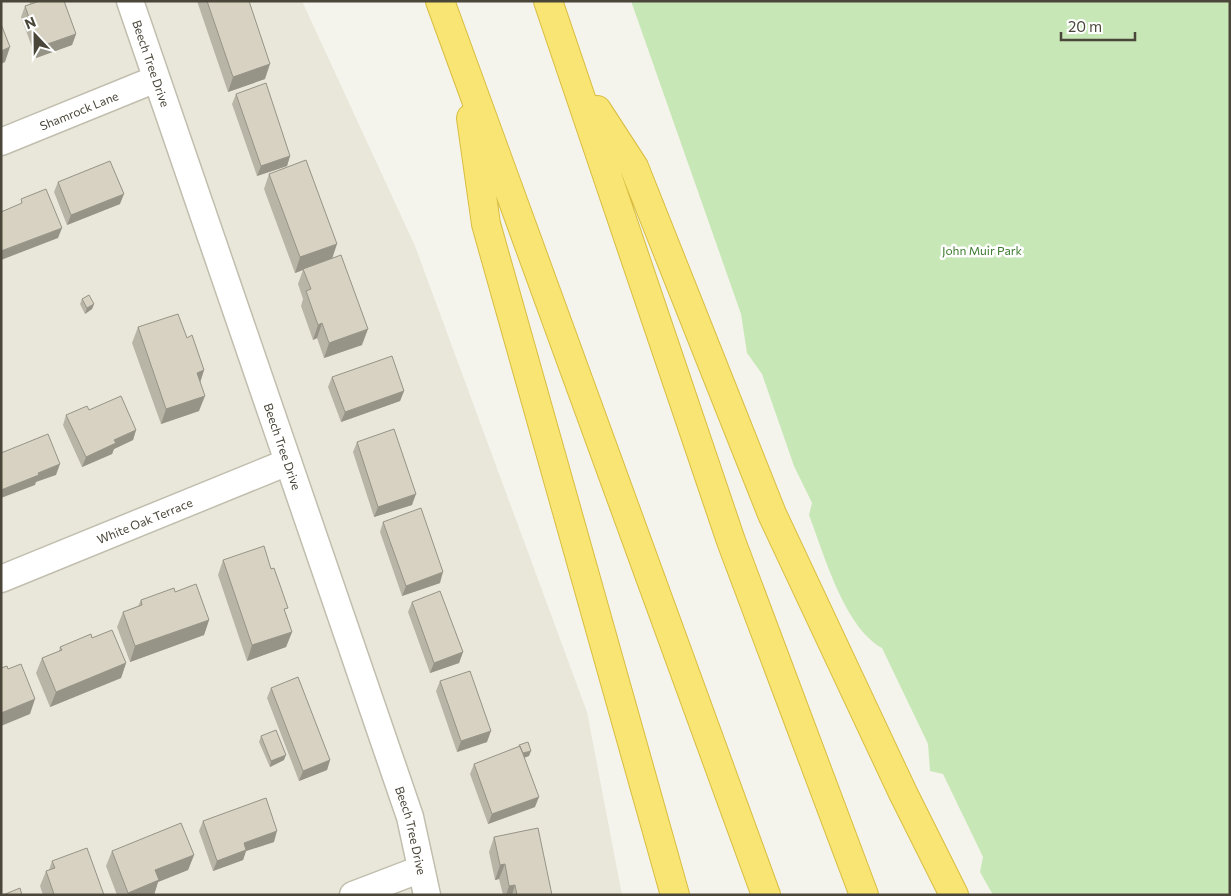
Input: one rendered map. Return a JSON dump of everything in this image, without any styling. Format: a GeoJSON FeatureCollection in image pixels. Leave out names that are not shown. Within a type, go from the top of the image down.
{"type":"FeatureCollection","features":[{"type":"Feature","properties":{"kind":"highway"},"geometry":{"type":"LineString","coordinates":[[440,1],[766,895]]}},
{"type":"Feature","properties":{"kind":"highway"},"geometry":{"type":"LineString","coordinates":[[548,1],[574,72],[731,541],[864,895]]}},
{"type":"Feature","properties":{"kind":"highway"},"geometry":{"type":"LineString","coordinates":[[462,62],[486,224],[674,895]]}},
{"type":"Feature","properties":{"kind":"highway"},"geometry":{"type":"LineString","coordinates":[[574,72],[634,167],[772,514],[903,793],[954,895]]}},
{"type":"Feature","properties":{"kind":"street","name":"Beech Tree Drive"},"geometry":{"type":"LineString","coordinates":[[130,1],[410,817],[427,895]]}},
{"type":"Feature","properties":{"kind":"street","name":"Shamrock Lane"},"geometry":{"type":"LineString","coordinates":[[1,142],[156,79]]}},
{"type":"Feature","properties":{"kind":"street","name":"White Oak Terrace"},"geometry":{"type":"LineString","coordinates":[[1,579],[288,462]]}},
{"type":"Feature","properties":{"kind":"street"},"geometry":{"type":"LineString","coordinates":[[353,895],[421,870]]}},
{"type":"Feature","properties":{"kind":"shaded area"},"geometry":{"type":"Polygon","coordinates":[[[1,1],[302,1],[415,246],[587,712],[622,895],[1,895],[1,1]]]}},
{"type":"Feature","properties":{"kind":"green space","name":"John Muir Park"},"geometry":{"type":"Polygon","coordinates":[[[631,1],[1230,1],[1230,895],[993,895],[980,872],[983,857],[943,774],[930,771],[928,744],[882,648],[869,638],[857,624],[846,607],[829,569],[809,515],[812,503],[794,466],[762,374],[747,353],[741,314],[631,1]]]}},
{"type":"Feature","properties":{"kind":"building"},"geometry":{"type":"Polygon","coordinates":[[[36,1],[64,1],[76,34],[39,47],[25,6],[36,1]]]}},
{"type":"Feature","properties":{"kind":"building"},"geometry":{"type":"Polygon","coordinates":[[[207,1],[249,1],[270,64],[233,77],[207,1]]]}},
{"type":"Feature","properties":{"kind":"building"},"geometry":{"type":"Polygon","coordinates":[[[1,24],[10,47],[1,51],[1,24]]]}},
{"type":"Feature","properties":{"kind":"building"},"geometry":{"type":"Polygon","coordinates":[[[266,83],[290,156],[261,166],[236,94],[266,83]]]}},
{"type":"Feature","properties":{"kind":"building"},"geometry":{"type":"Polygon","coordinates":[[[306,160],[337,244],[300,257],[269,174],[306,160]]]}},
{"type":"Feature","properties":{"kind":"building"},"geometry":{"type":"Polygon","coordinates":[[[110,161],[124,194],[71,215],[58,182],[110,161]]]}},
{"type":"Feature","properties":{"kind":"building"},"geometry":{"type":"Polygon","coordinates":[[[46,189],[62,228],[1,251],[1,212],[22,203],[21,199],[46,189]]]}},
{"type":"Feature","properties":{"kind":"building"},"geometry":{"type":"Polygon","coordinates":[[[341,255],[368,329],[329,343],[322,323],[318,325],[306,291],[311,289],[303,269],[341,255]]]}},
{"type":"Feature","properties":{"kind":"building"},"geometry":{"type":"Polygon","coordinates":[[[89,295],[94,304],[87,308],[82,299],[89,295]]]}},
{"type":"Feature","properties":{"kind":"building"},"geometry":{"type":"Polygon","coordinates":[[[178,314],[187,338],[192,335],[204,370],[197,373],[205,396],[166,409],[138,327],[178,314]]]}},
{"type":"Feature","properties":{"kind":"building"},"geometry":{"type":"Polygon","coordinates":[[[392,356],[404,391],[345,412],[332,377],[392,356]]]}},
{"type":"Feature","properties":{"kind":"building"},"geometry":{"type":"Polygon","coordinates":[[[121,396],[136,430],[114,440],[116,443],[86,457],[66,415],[87,406],[89,410],[121,396]]]}},
{"type":"Feature","properties":{"kind":"building"},"geometry":{"type":"Polygon","coordinates":[[[394,429],[416,494],[378,507],[357,442],[394,429]]]}},
{"type":"Feature","properties":{"kind":"building"},"geometry":{"type":"Polygon","coordinates":[[[48,434],[60,464],[38,473],[39,475],[1,490],[1,453],[48,434]]]}},
{"type":"Feature","properties":{"kind":"building"},"geometry":{"type":"Polygon","coordinates":[[[421,508],[443,572],[406,586],[383,522],[421,508]]]}},
{"type":"Feature","properties":{"kind":"building"},"geometry":{"type":"Polygon","coordinates":[[[264,546],[271,569],[274,568],[288,608],[284,609],[292,632],[252,645],[223,560],[264,546]]]}},
{"type":"Feature","properties":{"kind":"building"},"geometry":{"type":"Polygon","coordinates":[[[196,584],[209,620],[135,646],[123,612],[142,605],[141,600],[174,588],[175,592],[196,584]]]}},
{"type":"Feature","properties":{"kind":"building"},"geometry":{"type":"Polygon","coordinates":[[[440,591],[463,652],[434,663],[412,602],[440,591]]]}},
{"type":"Feature","properties":{"kind":"building"},"geometry":{"type":"Polygon","coordinates":[[[112,630],[126,663],[56,692],[42,658],[62,650],[60,647],[91,634],[92,638],[112,630]]]}},
{"type":"Feature","properties":{"kind":"building"},"geometry":{"type":"Polygon","coordinates":[[[21,664],[35,699],[1,713],[1,668],[7,666],[8,669],[21,664]]]}},
{"type":"Feature","properties":{"kind":"building"},"geometry":{"type":"Polygon","coordinates":[[[470,671],[491,731],[461,741],[440,681],[470,671]]]}},
{"type":"Feature","properties":{"kind":"building"},"geometry":{"type":"Polygon","coordinates":[[[298,677],[330,760],[303,771],[271,688],[298,677]]]}},
{"type":"Feature","properties":{"kind":"building"},"geometry":{"type":"Polygon","coordinates":[[[276,730],[286,755],[271,761],[261,736],[276,730]]]}},
{"type":"Feature","properties":{"kind":"building"},"geometry":{"type":"Polygon","coordinates":[[[528,742],[531,751],[523,753],[519,745],[528,742]]]}},
{"type":"Feature","properties":{"kind":"building"},"geometry":{"type":"Polygon","coordinates":[[[520,746],[539,797],[492,814],[474,764],[520,746]]]}},
{"type":"Feature","properties":{"kind":"building"},"geometry":{"type":"Polygon","coordinates":[[[266,798],[277,831],[244,843],[246,850],[217,861],[203,821],[266,798]]]}},
{"type":"Feature","properties":{"kind":"building"},"geometry":{"type":"Polygon","coordinates":[[[181,823],[194,855],[155,870],[159,880],[128,893],[112,851],[181,823]]]}},
{"type":"Feature","properties":{"kind":"building"},"geometry":{"type":"Polygon","coordinates":[[[538,828],[552,895],[517,895],[515,885],[509,886],[505,864],[500,865],[494,837],[538,828]]]}},
{"type":"Feature","properties":{"kind":"building"},"geometry":{"type":"Polygon","coordinates":[[[87,848],[104,895],[52,895],[54,894],[46,871],[55,868],[52,861],[87,848]]]}},
{"type":"Feature","properties":{"kind":"building"},"geometry":{"type":"Polygon","coordinates":[[[20,888],[22,895],[3,895],[20,888]]]}}]}
